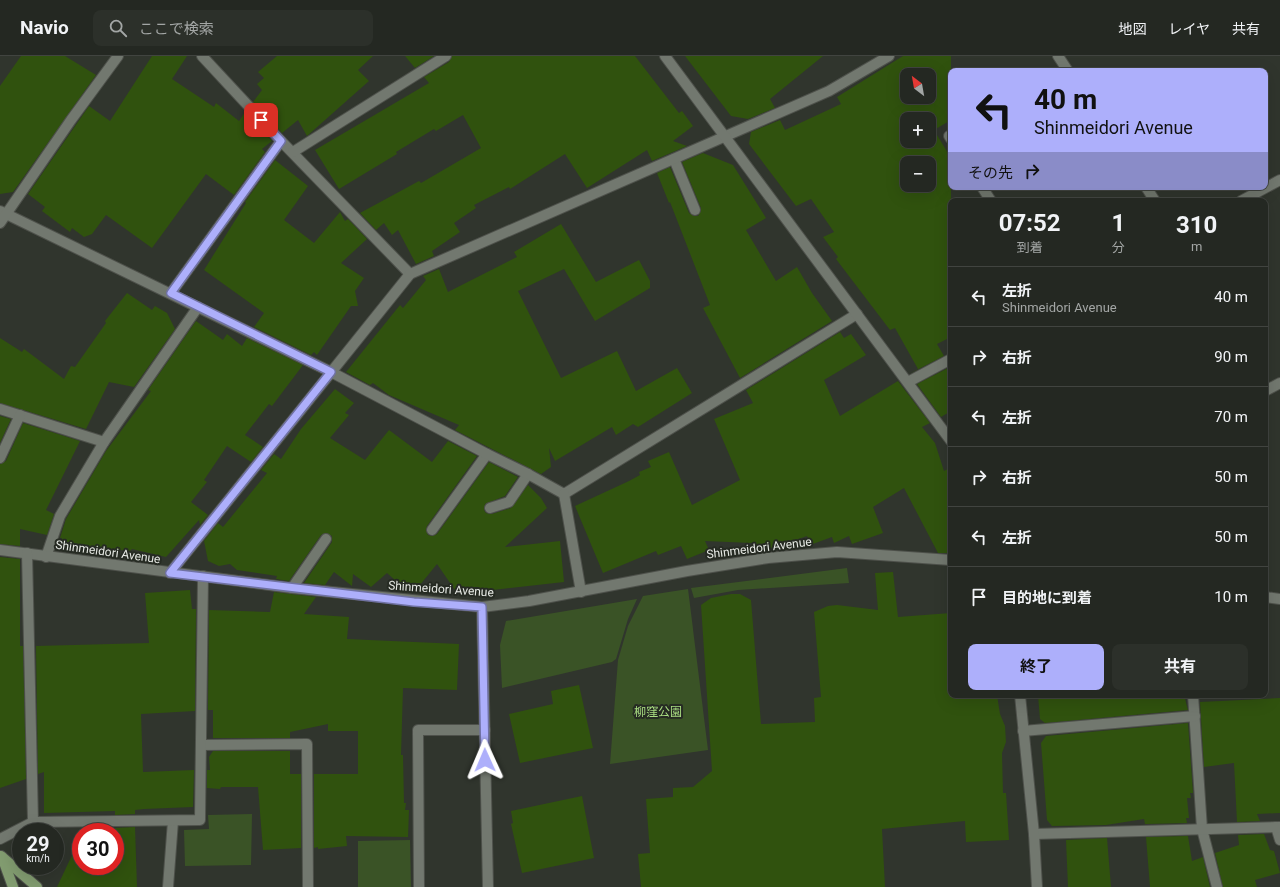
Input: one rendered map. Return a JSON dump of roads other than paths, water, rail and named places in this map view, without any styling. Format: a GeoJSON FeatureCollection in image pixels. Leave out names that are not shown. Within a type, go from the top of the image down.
{"type":"FeatureCollection","features":[{"type":"Feature","properties":{"kind":"main road"},"geometry":{"type":"LineString","coordinates":[[1,855],[13,887]]}},
{"type":"Feature","properties":{"kind":"main road"},"geometry":{"type":"LineString","coordinates":[[1,855],[37,887]]}},
{"type":"Feature","properties":{"kind":"street"},"geometry":{"type":"LineString","coordinates":[[118,56],[2,216],[171,293],[331,372],[564,494]]}},
{"type":"Feature","properties":{"kind":"street"},"geometry":{"type":"LineString","coordinates":[[202,56],[281,141],[410,274]]}},
{"type":"Feature","properties":{"kind":"street"},"geometry":{"type":"LineString","coordinates":[[293,152],[446,56]]}},
{"type":"Feature","properties":{"kind":"street"},"geometry":{"type":"LineString","coordinates":[[665,56],[948,437]]}},
{"type":"Feature","properties":{"kind":"street"},"geometry":{"type":"LineString","coordinates":[[170,573],[410,274],[829,92],[889,56]]}},
{"type":"Feature","properties":{"kind":"street"},"geometry":{"type":"LineString","coordinates":[[1058,56],[1066,68]]}},
{"type":"Feature","properties":{"kind":"street"},"geometry":{"type":"LineString","coordinates":[[171,293],[281,141]]}},
{"type":"Feature","properties":{"kind":"street"},"geometry":{"type":"LineString","coordinates":[[674,159],[695,210]]}},
{"type":"Feature","properties":{"kind":"street"},"geometry":{"type":"LineString","coordinates":[[1268,186],[1280,180]]}},
{"type":"Feature","properties":{"kind":"street"},"geometry":{"type":"LineString","coordinates":[[1247,198],[1261,190]]}},
{"type":"Feature","properties":{"kind":"street"},"geometry":{"type":"LineString","coordinates":[[46,557],[60,516],[104,442],[198,307]]}},
{"type":"Feature","properties":{"kind":"street"},"geometry":{"type":"LineString","coordinates":[[564,494],[857,314]]}},
{"type":"Feature","properties":{"kind":"street"},"geometry":{"type":"LineString","coordinates":[[908,382],[948,360]]}},
{"type":"Feature","properties":{"kind":"street"},"geometry":{"type":"LineString","coordinates":[[1268,389],[1280,383]]}},
{"type":"Feature","properties":{"kind":"street"},"geometry":{"type":"LineString","coordinates":[[0,409],[104,442]]}},
{"type":"Feature","properties":{"kind":"street"},"geometry":{"type":"LineString","coordinates":[[0,458],[20,415]]}},
{"type":"Feature","properties":{"kind":"street"},"geometry":{"type":"LineString","coordinates":[[432,530],[487,454]]}},
{"type":"Feature","properties":{"kind":"street"},"geometry":{"type":"LineString","coordinates":[[490,508],[509,502],[528,474]]}},
{"type":"Feature","properties":{"kind":"street"},"geometry":{"type":"LineString","coordinates":[[564,494],[581,592]]}},
{"type":"Feature","properties":{"kind":"street"},"geometry":{"type":"LineString","coordinates":[[292,588],[326,539]]}},
{"type":"Feature","properties":{"kind":"street","name":"Shinmeidori Avenue"},"geometry":{"type":"LineString","coordinates":[[0,550],[292,588],[482,607],[581,592],[687,571],[768,558],[837,552],[948,560]]}},
{"type":"Feature","properties":{"kind":"street"},"geometry":{"type":"LineString","coordinates":[[26,553],[33,822]]}},
{"type":"Feature","properties":{"kind":"street"},"geometry":{"type":"LineString","coordinates":[[0,839],[33,822],[200,820],[203,576]]}},
{"type":"Feature","properties":{"kind":"street"},"geometry":{"type":"LineString","coordinates":[[1268,597],[1280,599]]}},
{"type":"Feature","properties":{"kind":"street"},"geometry":{"type":"LineString","coordinates":[[482,607],[488,887]]}},
{"type":"Feature","properties":{"kind":"street"},"geometry":{"type":"LineString","coordinates":[[1020,698],[1034,834],[1037,887]]}},
{"type":"Feature","properties":{"kind":"street"},"geometry":{"type":"LineString","coordinates":[[1193,698],[1202,829],[1217,887]]}},
{"type":"Feature","properties":{"kind":"street"},"geometry":{"type":"LineString","coordinates":[[1023,731],[1195,716]]}},
{"type":"Feature","properties":{"kind":"street"},"geometry":{"type":"LineString","coordinates":[[420,887],[418,730],[485,730]]}},
{"type":"Feature","properties":{"kind":"street"},"geometry":{"type":"LineString","coordinates":[[201,745],[307,744],[308,887]]}},
{"type":"Feature","properties":{"kind":"street"},"geometry":{"type":"LineString","coordinates":[[168,887],[172,821]]}},
{"type":"Feature","properties":{"kind":"street"},"geometry":{"type":"LineString","coordinates":[[1034,834],[1278,827],[1280,840]]}},
{"type":"Feature","properties":{"kind":"park label","name":"柳窪公園"},"geometry":{"type":"Point","coordinates":[658,712]}}]}
